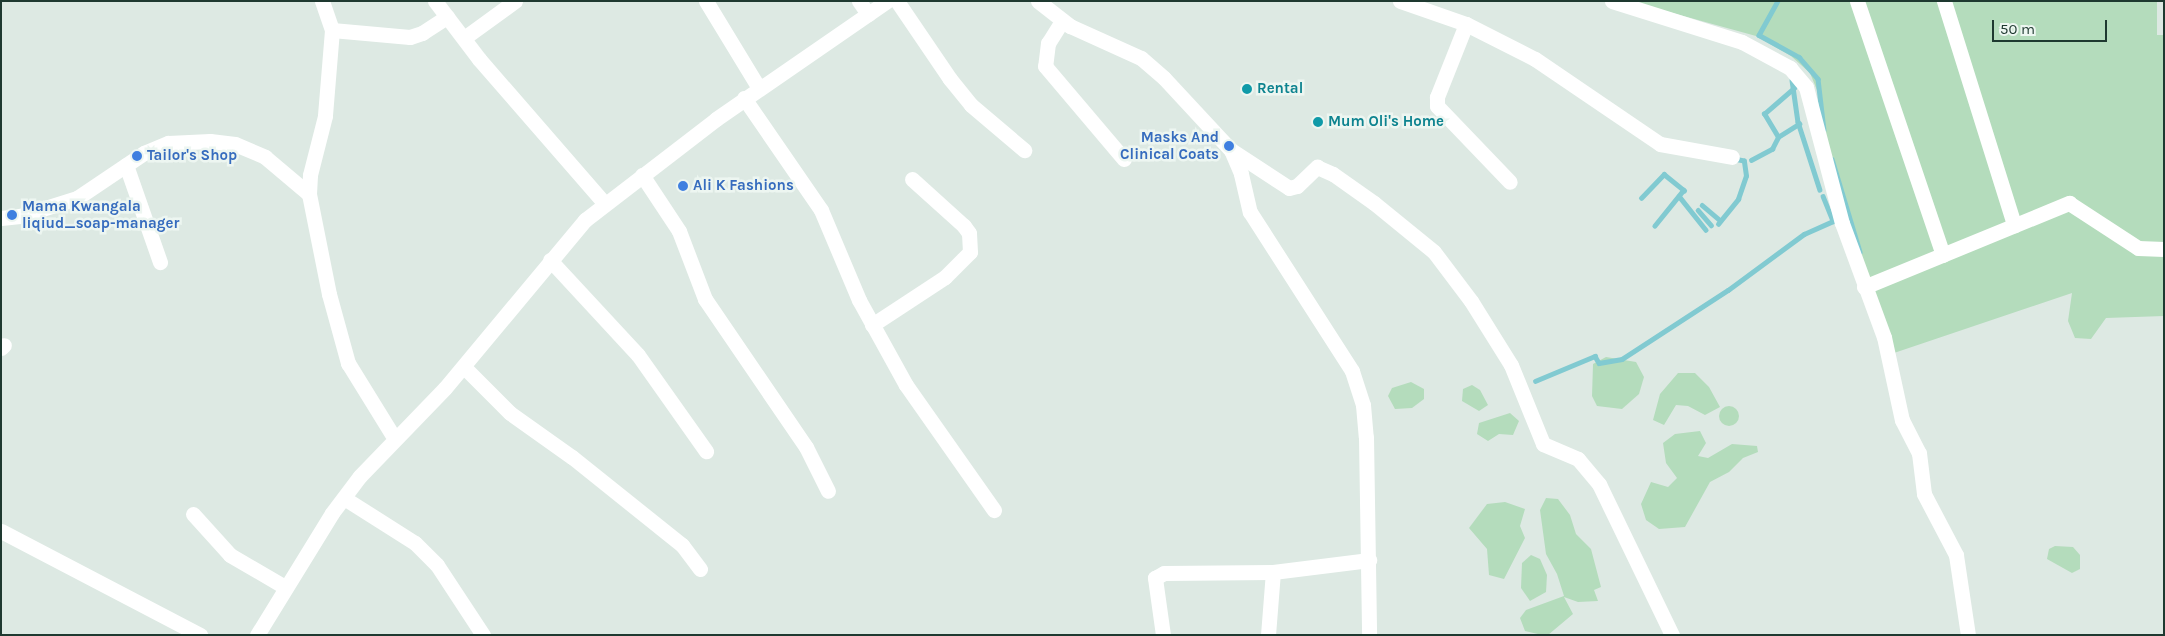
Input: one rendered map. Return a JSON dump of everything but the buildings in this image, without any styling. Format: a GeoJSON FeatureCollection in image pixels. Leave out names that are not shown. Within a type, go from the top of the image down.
{"type":"FeatureCollection","features":[{"type":"Feature","properties":{"kind":"street"},"geometry":{"type":"LineString","coordinates":[[322,1],[332,30],[325,116],[310,175],[309,194],[329,294],[348,364],[395,439]]}},
{"type":"Feature","properties":{"kind":"street"},"geometry":{"type":"LineString","coordinates":[[435,1],[479,59],[605,204]]}},
{"type":"Feature","properties":{"kind":"street"},"geometry":{"type":"LineString","coordinates":[[464,38],[515,1]]}},
{"type":"Feature","properties":{"kind":"street"},"geometry":{"type":"LineString","coordinates":[[706,1],[759,88]]}},
{"type":"Feature","properties":{"kind":"street"},"geometry":{"type":"LineString","coordinates":[[859,1],[868,14]]}},
{"type":"Feature","properties":{"kind":"street"},"geometry":{"type":"LineString","coordinates":[[257,635],[285,587],[344,498],[395,439],[464,367],[550,260],[585,220],[744,98],[887,1]]}},
{"type":"Feature","properties":{"kind":"street"},"geometry":{"type":"LineString","coordinates":[[897,1],[971,105],[1024,150]]}},
{"type":"Feature","properties":{"kind":"street"},"geometry":{"type":"LineString","coordinates":[[1038,1],[1062,20],[1141,58],[1164,78],[1231,150],[1289,188],[1298,186],[1317,167],[1333,174],[1374,203],[1434,252],[1471,301],[1510,365],[1543,444],[1578,459],[1587,466],[1599,484],[1672,635]]}},
{"type":"Feature","properties":{"kind":"street"},"geometry":{"type":"LineString","coordinates":[[1400,1],[1466,24],[1536,59],[1660,144],[1732,157]]}},
{"type":"Feature","properties":{"kind":"street"},"geometry":{"type":"LineString","coordinates":[[1612,1],[1742,42],[1782,62],[1797,75],[1810,97],[1821,152],[1864,286],[1884,337],[1902,420],[1919,452],[1924,494],[1953,546],[1968,635]]}},
{"type":"Feature","properties":{"kind":"street"},"geometry":{"type":"LineString","coordinates":[[1856,1],[1942,255]]}},
{"type":"Feature","properties":{"kind":"street"},"geometry":{"type":"LineString","coordinates":[[1944,1],[2014,225]]}},
{"type":"Feature","properties":{"kind":"street"},"geometry":{"type":"LineString","coordinates":[[332,30],[410,36],[422,33],[448,17]]}},
{"type":"Feature","properties":{"kind":"street"},"geometry":{"type":"LineString","coordinates":[[1062,20],[1048,43],[1045,66],[1124,159]]}},
{"type":"Feature","properties":{"kind":"street"},"geometry":{"type":"LineString","coordinates":[[1466,24],[1437,97],[1437,106],[1510,182]]}},
{"type":"Feature","properties":{"kind":"street"},"geometry":{"type":"LineString","coordinates":[[744,98],[821,210],[849,279],[872,325],[906,385],[994,510]]}},
{"type":"Feature","properties":{"kind":"street"},"geometry":{"type":"LineString","coordinates":[[3,214],[77,198],[126,165],[168,143],[210,140],[235,144],[265,156],[309,194]]}},
{"type":"Feature","properties":{"kind":"street"},"geometry":{"type":"LineString","coordinates":[[1231,150],[1241,174],[1250,212],[1335,341],[1358,388],[1366,437],[1369,635]]}},
{"type":"Feature","properties":{"kind":"street"},"geometry":{"type":"LineString","coordinates":[[126,165],[160,262]]}},
{"type":"Feature","properties":{"kind":"street"},"geometry":{"type":"LineString","coordinates":[[642,175],[679,231],[705,299],[806,447],[828,491]]}},
{"type":"Feature","properties":{"kind":"street"},"geometry":{"type":"LineString","coordinates":[[872,325],[945,277],[970,252],[969,233],[964,226],[912,179]]}},
{"type":"Feature","properties":{"kind":"street"},"geometry":{"type":"LineString","coordinates":[[1864,286],[2069,203],[2138,248],[2164,249]]}},
{"type":"Feature","properties":{"kind":"street"},"geometry":{"type":"LineString","coordinates":[[550,260],[638,354],[706,451]]}},
{"type":"Feature","properties":{"kind":"street"},"geometry":{"type":"LineString","coordinates":[[464,367],[510,413],[572,457],[682,545],[700,569]]}},
{"type":"Feature","properties":{"kind":"street"},"geometry":{"type":"LineString","coordinates":[[344,498],[415,543],[437,565],[483,635]]}},
{"type":"Feature","properties":{"kind":"street"},"geometry":{"type":"LineString","coordinates":[[193,514],[230,555],[285,587]]}},
{"type":"Feature","properties":{"kind":"street"},"geometry":{"type":"LineString","coordinates":[[1,531],[200,635]]}},
{"type":"Feature","properties":{"kind":"street"},"geometry":{"type":"LineString","coordinates":[[1163,635],[1155,578],[1164,573],[1273,572],[1369,560]]}},
{"type":"Feature","properties":{"kind":"street"},"geometry":{"type":"LineString","coordinates":[[1268,635],[1273,572]]}},
{"type":"Feature","properties":{"kind":"green space"},"geometry":{"type":"Polygon","coordinates":[[[1629,1],[2157,1],[2157,35],[2164,35],[2164,316],[2106,318],[2091,339],[2075,338],[2068,321],[2072,293],[1894,353],[1871,296],[1822,133],[1819,95],[1810,73],[1791,56],[1756,36],[1629,1]]]}},
{"type":"Feature","properties":{"kind":"green space"},"geometry":{"type":"Polygon","coordinates":[[[1606,357],[1636,362],[1644,377],[1639,394],[1622,409],[1597,406],[1592,396],[1593,364],[1606,357]]]}},
{"type":"Feature","properties":{"kind":"green space"},"geometry":{"type":"Polygon","coordinates":[[[1678,373],[1695,373],[1709,387],[1720,407],[1705,415],[1688,406],[1676,405],[1664,425],[1653,420],[1660,394],[1678,373]]]}},
{"type":"Feature","properties":{"kind":"green space"},"geometry":{"type":"Polygon","coordinates":[[[1411,382],[1424,389],[1424,399],[1412,408],[1395,409],[1388,396],[1392,388],[1411,382]]]}},
{"type":"Feature","properties":{"kind":"green space"},"geometry":{"type":"Polygon","coordinates":[[[1472,385],[1480,390],[1488,405],[1479,411],[1462,401],[1463,389],[1472,385]]]}},
{"type":"Feature","properties":{"kind":"green space"},"geometry":{"type":"Polygon","coordinates":[[[1725,406],[1733,406],[1739,412],[1739,420],[1733,426],[1725,426],[1719,420],[1719,412],[1725,406]]]}},
{"type":"Feature","properties":{"kind":"green space"},"geometry":{"type":"Polygon","coordinates":[[[1510,413],[1519,421],[1513,435],[1499,434],[1488,441],[1477,434],[1479,423],[1510,413]]]}},
{"type":"Feature","properties":{"kind":"green space"},"geometry":{"type":"Polygon","coordinates":[[[1700,431],[1706,443],[1698,456],[1708,458],[1732,444],[1757,446],[1758,452],[1743,458],[1729,472],[1710,482],[1685,527],[1659,529],[1646,520],[1641,504],[1651,482],[1668,487],[1677,478],[1666,463],[1663,443],[1675,434],[1700,431]]]}},
{"type":"Feature","properties":{"kind":"green space"},"geometry":{"type":"Polygon","coordinates":[[[1546,498],[1558,499],[1570,515],[1576,534],[1591,549],[1601,587],[1594,590],[1598,601],[1578,602],[1564,597],[1573,614],[1548,635],[1542,635],[1525,631],[1520,618],[1526,610],[1564,596],[1557,574],[1546,554],[1540,510],[1546,498]]]}},
{"type":"Feature","properties":{"kind":"green space"},"geometry":{"type":"Polygon","coordinates":[[[1505,502],[1525,509],[1520,526],[1525,538],[1504,579],[1489,575],[1487,549],[1469,528],[1487,504],[1505,502]]]}},
{"type":"Feature","properties":{"kind":"green space"},"geometry":{"type":"Polygon","coordinates":[[[2055,546],[2073,547],[2080,555],[2080,569],[2072,573],[2047,559],[2049,549],[2055,546]]]}},
{"type":"Feature","properties":{"kind":"green space"},"geometry":{"type":"Polygon","coordinates":[[[1531,555],[1540,559],[1547,575],[1546,592],[1530,601],[1521,588],[1522,563],[1531,555]]]}},
{"type":"Feature","properties":{"kind":"waterway"},"geometry":{"type":"LineString","coordinates":[[1778,1],[1759,35],[1799,57],[1818,79],[1824,130]]}},
{"type":"Feature","properties":{"kind":"waterway"},"geometry":{"type":"LineString","coordinates":[[1792,80],[1798,122],[1820,190]]}},
{"type":"Feature","properties":{"kind":"waterway"},"geometry":{"type":"LineString","coordinates":[[1778,137],[1764,114],[1794,88]]}},
{"type":"Feature","properties":{"kind":"waterway"},"geometry":{"type":"LineString","coordinates":[[1751,160],[1772,149],[1778,137],[1799,124]]}},
{"type":"Feature","properties":{"kind":"waterway"},"geometry":{"type":"LineString","coordinates":[[1718,224],[1738,199],[1746,176],[1744,161],[1734,159]]}},
{"type":"Feature","properties":{"kind":"waterway"},"geometry":{"type":"LineString","coordinates":[[1832,159],[1860,252]]}},
{"type":"Feature","properties":{"kind":"waterway"},"geometry":{"type":"LineString","coordinates":[[1641,198],[1664,174],[1684,190],[1655,226]]}},
{"type":"Feature","properties":{"kind":"waterway"},"geometry":{"type":"LineString","coordinates":[[1679,196],[1706,230]]}},
{"type":"Feature","properties":{"kind":"waterway"},"geometry":{"type":"LineString","coordinates":[[1823,196],[1833,221]]}},
{"type":"Feature","properties":{"kind":"waterway"},"geometry":{"type":"LineString","coordinates":[[1702,205],[1720,220]]}},
{"type":"Feature","properties":{"kind":"waterway"},"geometry":{"type":"LineString","coordinates":[[1698,210],[1711,225]]}},
{"type":"Feature","properties":{"kind":"waterway"},"geometry":{"type":"LineString","coordinates":[[1535,381],[1595,356],[1599,363],[1622,359],[1728,290],[1804,234],[1837,219]]}},
{"type":"Feature","properties":{"kind":"place","name":"Rental"},"geometry":{"type":"Point","coordinates":[1247,89]}},
{"type":"Feature","properties":{"kind":"place","name":"Mum Oli's Home"},"geometry":{"type":"Point","coordinates":[1318,122]}},
{"type":"Feature","properties":{"kind":"place","name":"Masks And Clinical Coats"},"geometry":{"type":"Point","coordinates":[1229,146]}},
{"type":"Feature","properties":{"kind":"place","name":"Tailor's Shop"},"geometry":{"type":"Point","coordinates":[137,156]}},
{"type":"Feature","properties":{"kind":"place","name":"Ali K Fashions"},"geometry":{"type":"Point","coordinates":[683,186]}},
{"type":"Feature","properties":{"kind":"place","name":"Mama Kwangala liqiud_soap-manager"},"geometry":{"type":"Point","coordinates":[12,215]}}]}
